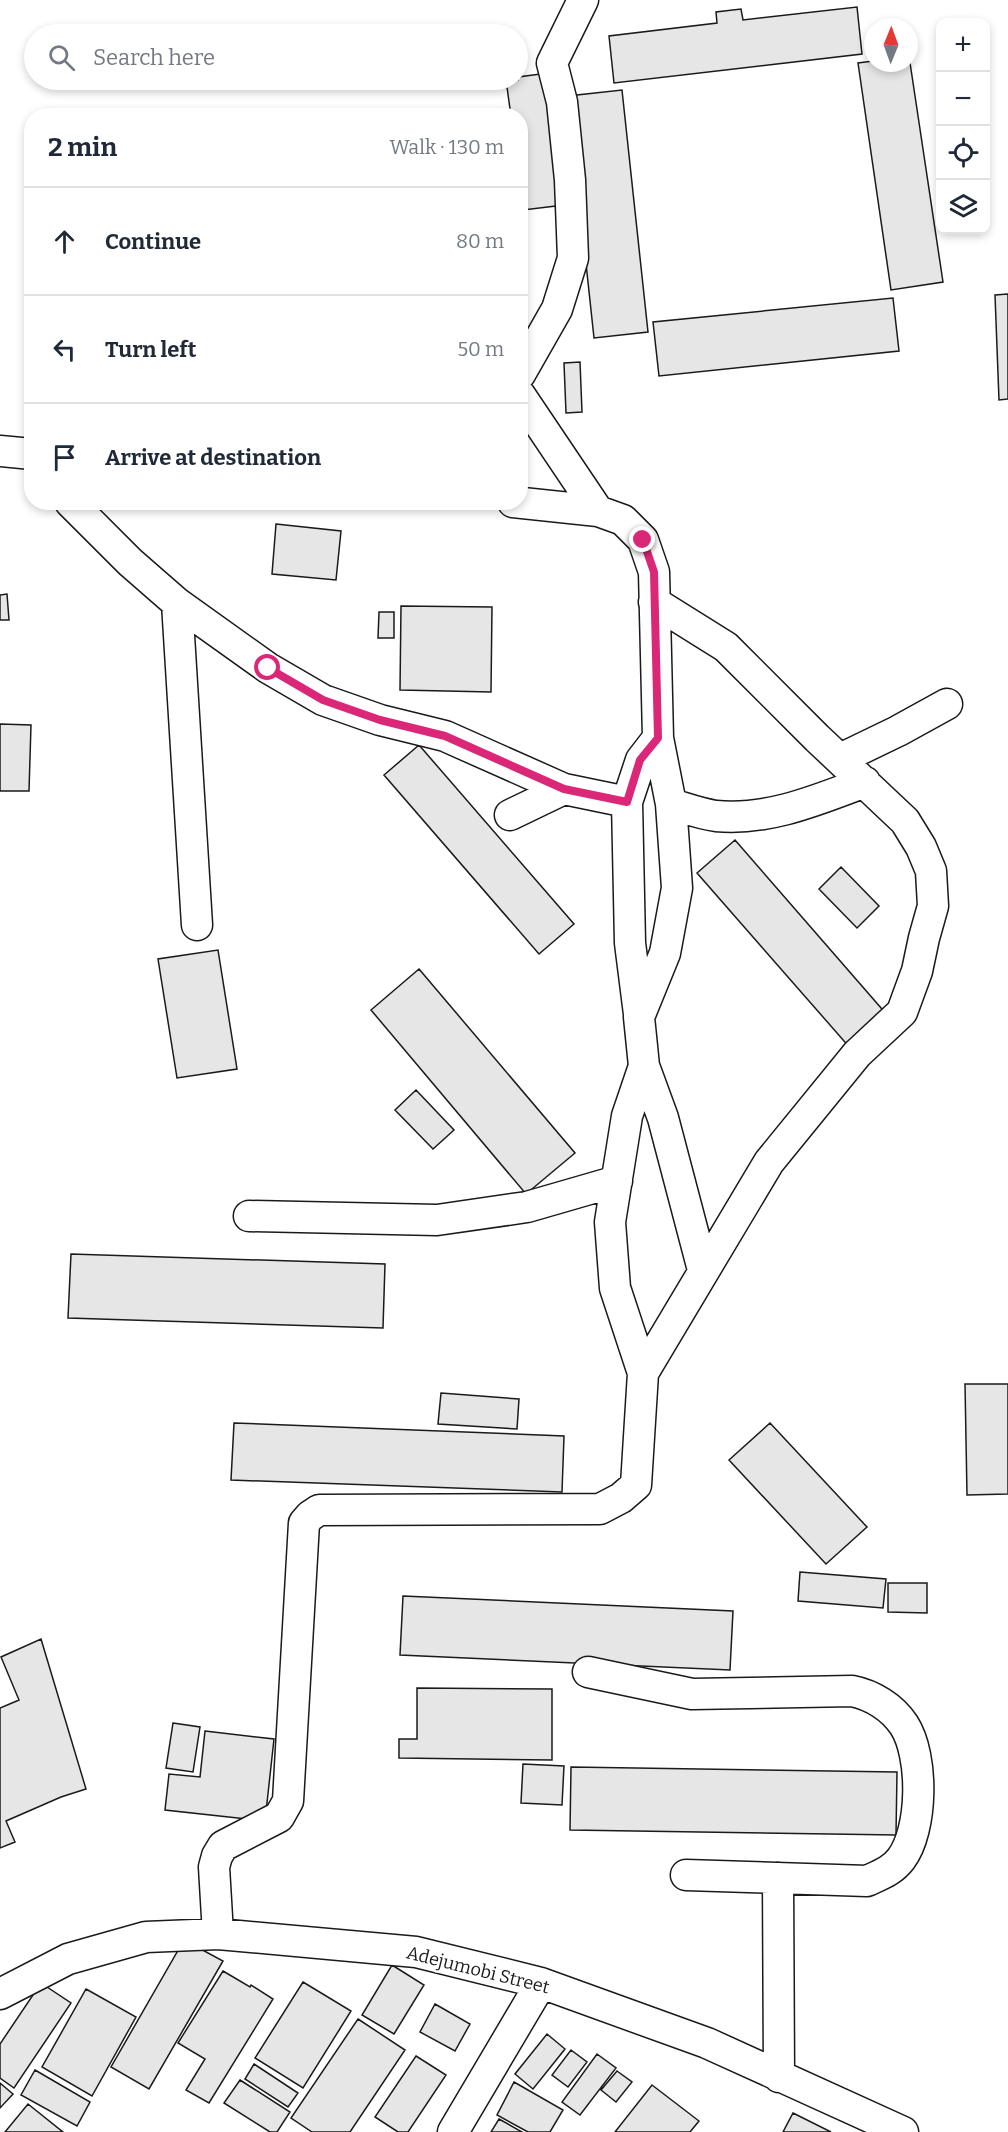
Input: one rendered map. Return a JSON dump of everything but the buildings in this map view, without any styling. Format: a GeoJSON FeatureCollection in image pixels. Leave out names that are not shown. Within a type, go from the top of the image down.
{"type":"FeatureCollection","features":[{"type":"Feature","properties":{"kind":"street"},"geometry":{"type":"LineString","coordinates":[[528,360],[557,309],[573,258],[570,180],[563,113],[552,63],[583,0]]}},
{"type":"Feature","properties":{"kind":"street"},"geometry":{"type":"LineString","coordinates":[[528,406],[598,511]]}},
{"type":"Feature","properties":{"kind":"street"},"geometry":{"type":"LineString","coordinates":[[528,504],[598,511],[622,520],[643,540],[654,572],[658,738],[671,804],[677,888],[665,953],[639,1017]]}},
{"type":"Feature","properties":{"kind":"street"},"geometry":{"type":"LineString","coordinates":[[78,510],[130,562],[177,603],[268,668],[323,700],[380,720],[445,736],[564,789],[627,802]]}},
{"type":"Feature","properties":{"kind":"street"},"geometry":{"type":"LineString","coordinates":[[643,1373],[769,1162],[857,1054],[902,1012],[917,971],[933,906],[931,871],[921,847],[905,821],[726,647],[654,602]]}},
{"type":"Feature","properties":{"kind":"street"},"geometry":{"type":"LineString","coordinates":[[177,603],[197,925]]}},
{"type":"Feature","properties":{"kind":"street"},"geometry":{"type":"LineString","coordinates":[[840,759],[947,704]]}},
{"type":"Feature","properties":{"kind":"street"},"geometry":{"type":"LineString","coordinates":[[658,738],[640,760],[627,802],[630,943],[644,1066],[663,1118],[703,1270]]}},
{"type":"Feature","properties":{"kind":"street"},"geometry":{"type":"LineString","coordinates":[[671,804],[716,816],[770,814],[865,782]]}},
{"type":"Feature","properties":{"kind":"street"},"geometry":{"type":"LineString","coordinates":[[510,815],[564,789]]}},
{"type":"Feature","properties":{"kind":"street"},"geometry":{"type":"LineString","coordinates":[[218,1934],[214,1867],[217,1856],[223,1846],[279,1817],[288,1801],[304,1523],[310,1516],[319,1510],[600,1509],[621,1498],[636,1485],[643,1373],[615,1288],[610,1222],[627,1116],[644,1066]]}},
{"type":"Feature","properties":{"kind":"street"},"geometry":{"type":"LineString","coordinates":[[249,1216],[437,1220],[527,1207],[617,1181]]}},
{"type":"Feature","properties":{"kind":"street"},"geometry":{"type":"LineString","coordinates":[[588,1672],[692,1694],[852,1691],[869,1695],[887,1707],[904,1725],[915,1752],[918,1806],[909,1845],[901,1860],[889,1872],[867,1881],[686,1875]]}},
{"type":"Feature","properties":{"kind":"street"},"geometry":{"type":"LineString","coordinates":[[778,1878],[780,2077]]}},
{"type":"Feature","properties":{"kind":"street","name":"Adejumobi Street"},"geometry":{"type":"LineString","coordinates":[[0,1994],[68,1959],[146,1937],[218,1934],[416,1952],[541,1983],[707,2043],[903,2132]]}},
{"type":"Feature","properties":{"kind":"street"},"geometry":{"type":"LineString","coordinates":[[453,2132],[541,1983]]}},
{"type":"Feature","properties":{"kind":"route"},"geometry":{"type":"LineString","coordinates":[[268,668],[323,700],[380,720],[445,736],[564,789],[627,802],[640,760],[658,738],[654,572],[643,540]]}}]}
